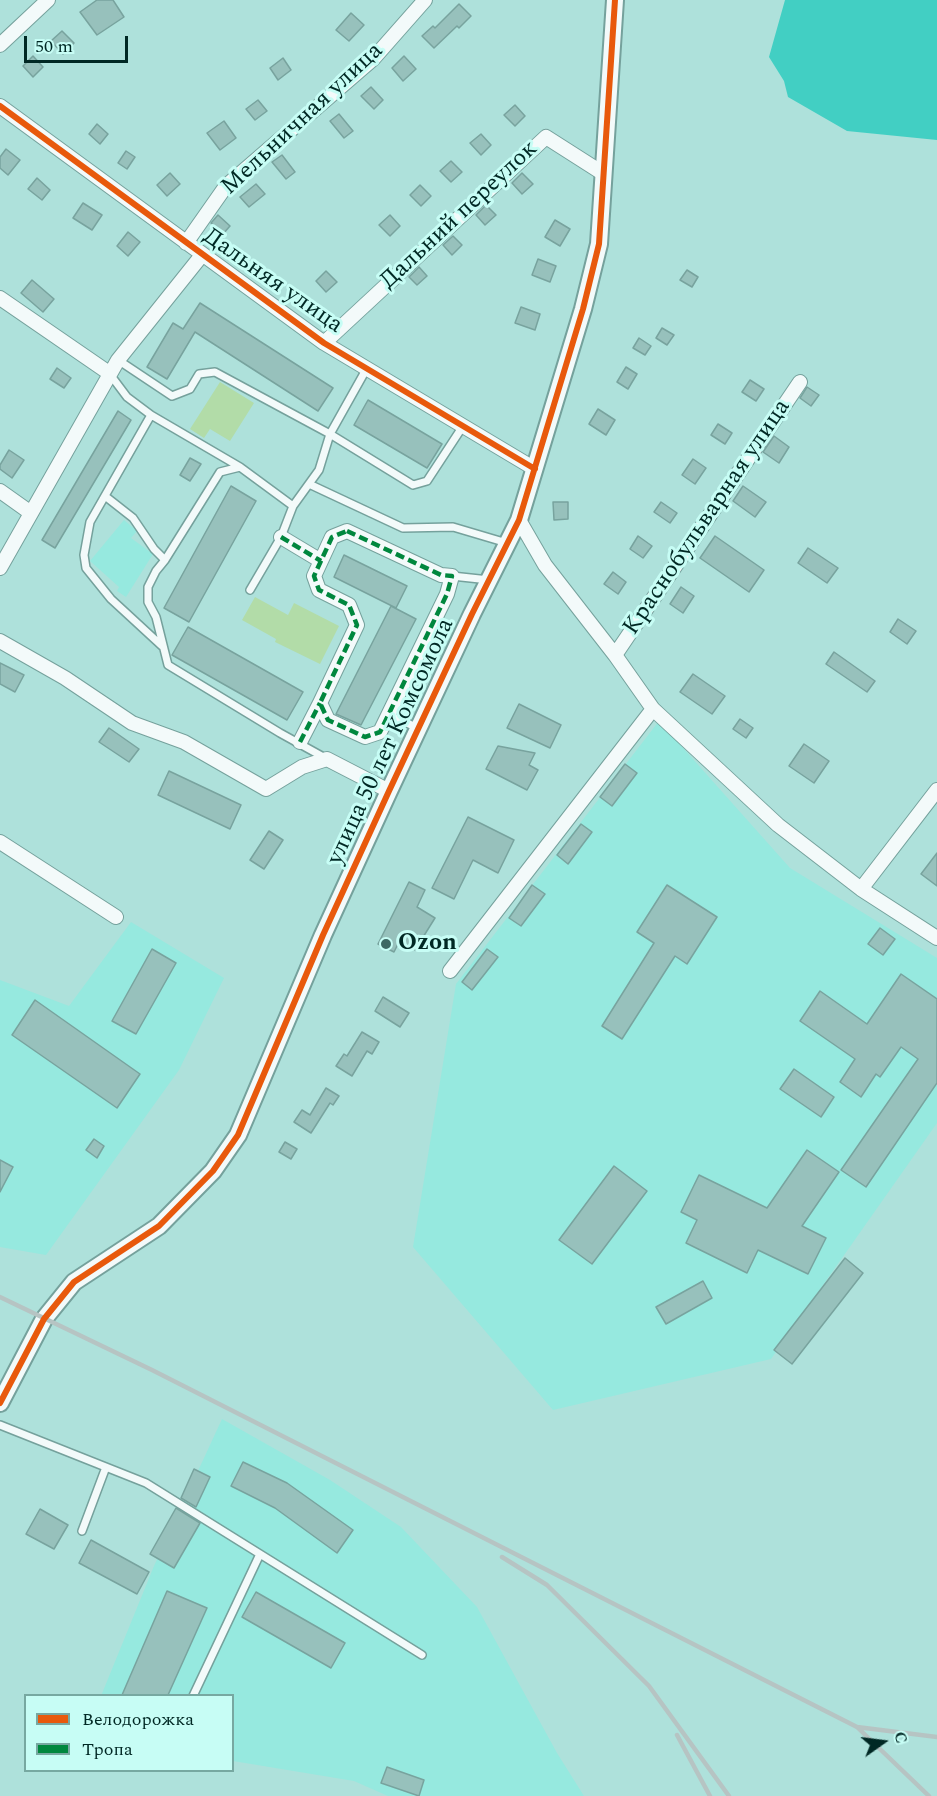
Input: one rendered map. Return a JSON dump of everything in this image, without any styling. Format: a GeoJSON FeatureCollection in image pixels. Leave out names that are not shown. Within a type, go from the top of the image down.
{"type":"FeatureCollection","features":[{"type":"Feature","properties":{"kind":"street"},"geometry":{"type":"LineString","coordinates":[[0,45],[48,0]]}},
{"type":"Feature","properties":{"kind":"street","name":"Мельничная улица"},"geometry":{"type":"LineString","coordinates":[[186,243],[226,186],[373,59],[425,0]]}},
{"type":"Feature","properties":{"kind":"street","name":"улица 50 лет Комсомола"},"geometry":{"type":"LineString","coordinates":[[0,1403],[44,1319],[75,1282],[159,1226],[213,1171],[238,1135],[323,935],[418,728],[519,520],[583,309],[599,244],[615,0]]}},
{"type":"Feature","properties":{"kind":"street","name":"Дальняя улица"},"geometry":{"type":"LineString","coordinates":[[0,106],[324,343],[535,469]]}},
{"type":"Feature","properties":{"kind":"street","name":"Дальний переулок"},"geometry":{"type":"LineString","coordinates":[[324,343],[546,137],[604,174]]}},
{"type":"Feature","properties":{"kind":"street"},"geometry":{"type":"LineString","coordinates":[[0,568],[118,360],[202,255]]}},
{"type":"Feature","properties":{"kind":"street"},"geometry":{"type":"LineString","coordinates":[[0,298],[109,374]]}},
{"type":"Feature","properties":{"kind":"street","name":"Краснобульварная улица"},"geometry":{"type":"LineString","coordinates":[[615,655],[800,382]]}},
{"type":"Feature","properties":{"kind":"street"},"geometry":{"type":"LineString","coordinates":[[0,492],[31,513]]}},
{"type":"Feature","properties":{"kind":"street"},"geometry":{"type":"LineString","coordinates":[[519,520],[545,565],[653,708],[778,825],[861,889],[937,939]]}},
{"type":"Feature","properties":{"kind":"street"},"geometry":{"type":"LineString","coordinates":[[300,742],[357,626],[349,605],[319,590],[314,576],[332,537],[347,531],[441,575],[452,576],[447,594],[380,732],[365,737],[328,720],[320,703]]}},
{"type":"Feature","properties":{"kind":"street"},"geometry":{"type":"LineString","coordinates":[[280,537],[321,561]]}},
{"type":"Feature","properties":{"kind":"street"},"geometry":{"type":"LineString","coordinates":[[0,641],[65,678],[132,723],[184,742],[266,789],[302,767],[327,759],[389,791]]}},
{"type":"Feature","properties":{"kind":"street"},"geometry":{"type":"LineString","coordinates":[[450,971],[653,708]]}},
{"type":"Feature","properties":{"kind":"street"},"geometry":{"type":"LineString","coordinates":[[861,889],[937,790]]}},
{"type":"Feature","properties":{"kind":"street"},"geometry":{"type":"LineString","coordinates":[[0,842],[116,917]]}},
{"type":"Feature","properties":{"kind":"lane"},"geometry":{"type":"LineString","coordinates":[[118,360],[172,396],[190,389],[199,374],[215,372],[330,434],[413,485],[427,481],[463,426]]}},
{"type":"Feature","properties":{"kind":"lane"},"geometry":{"type":"LineString","coordinates":[[250,590],[280,537],[293,506],[319,470],[330,434],[367,368]]}},
{"type":"Feature","properties":{"kind":"lane"},"geometry":{"type":"LineString","coordinates":[[109,374],[127,397],[151,415],[240,467],[293,506]]}},
{"type":"Feature","properties":{"kind":"lane"},"geometry":{"type":"LineString","coordinates":[[151,415],[90,522],[84,555],[86,568],[111,599],[162,646]]}},
{"type":"Feature","properties":{"kind":"lane"},"geometry":{"type":"LineString","coordinates":[[240,467],[220,472],[156,571],[148,587],[148,602],[156,617],[168,665],[327,759]]}},
{"type":"Feature","properties":{"kind":"lane"},"geometry":{"type":"LineString","coordinates":[[309,484],[403,528],[453,527],[507,543]]}},
{"type":"Feature","properties":{"kind":"lane"},"geometry":{"type":"LineString","coordinates":[[105,496],[133,518],[154,549],[165,560]]}},
{"type":"Feature","properties":{"kind":"lane"},"geometry":{"type":"LineString","coordinates":[[452,576],[489,580]]}},
{"type":"Feature","properties":{"kind":"lane"},"geometry":{"type":"LineString","coordinates":[[389,715],[418,728]]}},
{"type":"Feature","properties":{"kind":"lane"},"geometry":{"type":"LineString","coordinates":[[0,1425],[146,1483],[422,1655]]}},
{"type":"Feature","properties":{"kind":"lane"},"geometry":{"type":"LineString","coordinates":[[82,1530],[106,1467]]}},
{"type":"Feature","properties":{"kind":"lane"},"geometry":{"type":"LineString","coordinates":[[193,1694],[260,1554]]}},
{"type":"Feature","properties":{"kind":"shaded area"},"geometry":{"type":"Polygon","coordinates":[[[220,382],[254,403],[230,441],[210,429],[204,438],[190,429],[220,382]]]}},
{"type":"Feature","properties":{"kind":"shaded area"},"geometry":{"type":"Polygon","coordinates":[[[124,520],[137,531],[131,538],[153,554],[126,597],[117,591],[119,587],[90,561],[124,520]]]}},
{"type":"Feature","properties":{"kind":"shaded area"},"geometry":{"type":"Polygon","coordinates":[[[255,597],[288,615],[294,603],[339,626],[320,664],[275,642],[276,639],[242,620],[255,597]]]}},
{"type":"Feature","properties":{"kind":"shaded area"},"geometry":{"type":"Polygon","coordinates":[[[659,721],[790,868],[937,958],[937,1123],[771,1359],[553,1410],[413,1247],[456,984],[659,721]]]}},
{"type":"Feature","properties":{"kind":"shaded area"},"geometry":{"type":"Polygon","coordinates":[[[131,922],[224,978],[179,1070],[46,1255],[0,1247],[0,980],[69,1006],[131,922]]]}},
{"type":"Feature","properties":{"kind":"shaded area"},"geometry":{"type":"Polygon","coordinates":[[[222,1419],[330,1480],[401,1527],[477,1607],[557,1753],[584,1796],[388,1796],[354,1781],[234,1761],[234,1694],[102,1694],[154,1566],[222,1419]]]}},
{"type":"Feature","properties":{"kind":"water"},"geometry":{"type":"Polygon","coordinates":[[[785,0],[937,0],[937,140],[847,131],[788,97],[784,81],[769,57],[785,0]]]}},
{"type":"Feature","properties":{"kind":"building"},"geometry":{"type":"Polygon","coordinates":[[[97,0],[113,0],[124,17],[97,35],[80,12],[97,0]]]}},
{"type":"Feature","properties":{"kind":"building"},"geometry":{"type":"Polygon","coordinates":[[[459,4],[471,16],[434,48],[422,36],[433,26],[435,28],[459,4]]]}},
{"type":"Feature","properties":{"kind":"building"},"geometry":{"type":"Polygon","coordinates":[[[351,13],[364,25],[349,41],[336,30],[351,13]]]}},
{"type":"Feature","properties":{"kind":"building"},"geometry":{"type":"Polygon","coordinates":[[[62,31],[74,43],[63,54],[51,41],[62,31]]]}},
{"type":"Feature","properties":{"kind":"building"},"geometry":{"type":"Polygon","coordinates":[[[33,56],[43,67],[33,77],[23,66],[33,56]]]}},
{"type":"Feature","properties":{"kind":"building"},"geometry":{"type":"Polygon","coordinates":[[[404,56],[416,69],[403,81],[392,68],[404,56]]]}},
{"type":"Feature","properties":{"kind":"building"},"geometry":{"type":"Polygon","coordinates":[[[283,58],[291,70],[278,80],[270,68],[283,58]]]}},
{"type":"Feature","properties":{"kind":"building"},"geometry":{"type":"Polygon","coordinates":[[[371,87],[383,100],[374,109],[361,96],[371,87]]]}},
{"type":"Feature","properties":{"kind":"building"},"geometry":{"type":"Polygon","coordinates":[[[258,100],[267,111],[255,120],[246,109],[258,100]]]}},
{"type":"Feature","properties":{"kind":"building"},"geometry":{"type":"Polygon","coordinates":[[[515,105],[525,116],[515,126],[504,115],[515,105]]]}},
{"type":"Feature","properties":{"kind":"building"},"geometry":{"type":"Polygon","coordinates":[[[339,114],[353,131],[344,138],[330,121],[339,114]]]}},
{"type":"Feature","properties":{"kind":"building"},"geometry":{"type":"Polygon","coordinates":[[[224,121],[236,138],[220,150],[207,133],[224,121]]]}},
{"type":"Feature","properties":{"kind":"building"},"geometry":{"type":"Polygon","coordinates":[[[97,124],[108,134],[100,144],[89,134],[97,124]]]}},
{"type":"Feature","properties":{"kind":"building"},"geometry":{"type":"Polygon","coordinates":[[[481,134],[491,145],[481,155],[470,143],[481,134]]]}},
{"type":"Feature","properties":{"kind":"building"},"geometry":{"type":"Polygon","coordinates":[[[6,149],[20,160],[8,175],[0,168],[0,157],[6,149]]]}},
{"type":"Feature","properties":{"kind":"building"},"geometry":{"type":"Polygon","coordinates":[[[126,151],[135,157],[127,169],[118,163],[126,151]]]}},
{"type":"Feature","properties":{"kind":"building"},"geometry":{"type":"Polygon","coordinates":[[[282,155],[295,172],[286,179],[272,162],[282,155]]]}},
{"type":"Feature","properties":{"kind":"building"},"geometry":{"type":"Polygon","coordinates":[[[451,161],[462,172],[451,182],[440,171],[451,161]]]}},
{"type":"Feature","properties":{"kind":"building"},"geometry":{"type":"Polygon","coordinates":[[[170,173],[180,184],[167,196],[157,185],[170,173]]]}},
{"type":"Feature","properties":{"kind":"building"},"geometry":{"type":"Polygon","coordinates":[[[522,173],[533,184],[522,194],[512,183],[522,173]]]}},
{"type":"Feature","properties":{"kind":"building"},"geometry":{"type":"Polygon","coordinates":[[[37,178],[50,190],[42,200],[28,189],[37,178]]]}},
{"type":"Feature","properties":{"kind":"building"},"geometry":{"type":"Polygon","coordinates":[[[256,184],[265,194],[249,207],[240,197],[256,184]]]}},
{"type":"Feature","properties":{"kind":"building"},"geometry":{"type":"Polygon","coordinates":[[[420,185],[431,196],[421,206],[410,195],[420,185]]]}},
{"type":"Feature","properties":{"kind":"building"},"geometry":{"type":"Polygon","coordinates":[[[83,203],[102,215],[92,230],[73,218],[83,203]]]}},
{"type":"Feature","properties":{"kind":"building"},"geometry":{"type":"Polygon","coordinates":[[[486,205],[496,215],[485,225],[476,215],[486,205]]]}},
{"type":"Feature","properties":{"kind":"building"},"geometry":{"type":"Polygon","coordinates":[[[218,215],[230,226],[223,234],[211,223],[218,215]]]}},
{"type":"Feature","properties":{"kind":"building"},"geometry":{"type":"Polygon","coordinates":[[[390,215],[400,226],[390,236],[379,225],[390,215]]]}},
{"type":"Feature","properties":{"kind":"building"},"geometry":{"type":"Polygon","coordinates":[[[555,220],[570,229],[560,246],[545,237],[555,220]]]}},
{"type":"Feature","properties":{"kind":"building"},"geometry":{"type":"Polygon","coordinates":[[[128,232],[140,242],[128,256],[117,246],[128,232]]]}},
{"type":"Feature","properties":{"kind":"building"},"geometry":{"type":"Polygon","coordinates":[[[453,236],[462,245],[452,255],[443,245],[453,236]]]}},
{"type":"Feature","properties":{"kind":"building"},"geometry":{"type":"Polygon","coordinates":[[[538,259],[556,266],[550,282],[532,275],[538,259]]]}},
{"type":"Feature","properties":{"kind":"building"},"geometry":{"type":"Polygon","coordinates":[[[419,267],[427,276],[417,285],[409,277],[419,267]]]}},
{"type":"Feature","properties":{"kind":"building"},"geometry":{"type":"Polygon","coordinates":[[[687,270],[698,277],[692,287],[680,280],[687,270]]]}},
{"type":"Feature","properties":{"kind":"building"},"geometry":{"type":"Polygon","coordinates":[[[326,271],[337,282],[326,292],[316,281],[326,271]]]}},
{"type":"Feature","properties":{"kind":"building"},"geometry":{"type":"Polygon","coordinates":[[[32,280],[54,299],[43,312],[21,293],[32,280]]]}},
{"type":"Feature","properties":{"kind":"building"},"geometry":{"type":"Polygon","coordinates":[[[200,303],[333,388],[318,411],[195,332],[167,379],[147,367],[173,323],[183,329],[200,303]]]}},
{"type":"Feature","properties":{"kind":"building"},"geometry":{"type":"Polygon","coordinates":[[[521,307],[540,314],[535,330],[515,323],[521,307]]]}},
{"type":"Feature","properties":{"kind":"building"},"geometry":{"type":"Polygon","coordinates":[[[662,328],[674,335],[667,345],[656,338],[662,328]]]}},
{"type":"Feature","properties":{"kind":"building"},"geometry":{"type":"Polygon","coordinates":[[[639,338],[651,346],[645,355],[633,348],[639,338]]]}},
{"type":"Feature","properties":{"kind":"building"},"geometry":{"type":"Polygon","coordinates":[[[626,367],[637,374],[628,389],[617,382],[626,367]]]}},
{"type":"Feature","properties":{"kind":"building"},"geometry":{"type":"Polygon","coordinates":[[[57,368],[71,378],[64,388],[50,379],[57,368]]]}},
{"type":"Feature","properties":{"kind":"building"},"geometry":{"type":"Polygon","coordinates":[[[750,380],[764,389],[756,401],[742,392],[750,380]]]}},
{"type":"Feature","properties":{"kind":"building"},"geometry":{"type":"Polygon","coordinates":[[[807,387],[819,395],[811,406],[800,398],[807,387]]]}},
{"type":"Feature","properties":{"kind":"building"},"geometry":{"type":"Polygon","coordinates":[[[368,400],[442,444],[427,468],[354,425],[368,400]]]}},
{"type":"Feature","properties":{"kind":"building"},"geometry":{"type":"Polygon","coordinates":[[[598,409],[615,420],[606,435],[589,424],[598,409]]]}},
{"type":"Feature","properties":{"kind":"building"},"geometry":{"type":"Polygon","coordinates":[[[118,411],[131,420],[55,548],[42,540],[118,411]]]}},
{"type":"Feature","properties":{"kind":"building"},"geometry":{"type":"Polygon","coordinates":[[[718,424],[732,433],[725,444],[711,435],[718,424]]]}},
{"type":"Feature","properties":{"kind":"building"},"geometry":{"type":"Polygon","coordinates":[[[774,436],[789,447],[779,463],[763,452],[774,436]]]}},
{"type":"Feature","properties":{"kind":"building"},"geometry":{"type":"Polygon","coordinates":[[[9,450],[24,460],[12,478],[0,469],[9,450]]]}},
{"type":"Feature","properties":{"kind":"building"},"geometry":{"type":"Polygon","coordinates":[[[190,458],[201,464],[190,481],[180,475],[190,458]]]}},
{"type":"Feature","properties":{"kind":"building"},"geometry":{"type":"Polygon","coordinates":[[[693,459],[706,468],[695,484],[682,475],[693,459]]]}},
{"type":"Feature","properties":{"kind":"building"},"geometry":{"type":"Polygon","coordinates":[[[231,486],[256,501],[189,622],[164,608],[231,486]]]}},
{"type":"Feature","properties":{"kind":"building"},"geometry":{"type":"Polygon","coordinates":[[[743,486],[766,502],[755,517],[733,501],[743,486]]]}},
{"type":"Feature","properties":{"kind":"building"},"geometry":{"type":"Polygon","coordinates":[[[553,502],[568,502],[568,519],[554,520],[553,502]]]}},
{"type":"Feature","properties":{"kind":"building"},"geometry":{"type":"Polygon","coordinates":[[[661,502],[677,513],[670,523],[654,512],[661,502]]]}},
{"type":"Feature","properties":{"kind":"building"},"geometry":{"type":"Polygon","coordinates":[[[638,536],[652,546],[643,558],[630,549],[638,536]]]}},
{"type":"Feature","properties":{"kind":"building"},"geometry":{"type":"Polygon","coordinates":[[[715,536],[764,570],[749,592],[700,558],[715,536]]]}},
{"type":"Feature","properties":{"kind":"building"},"geometry":{"type":"Polygon","coordinates":[[[808,548],[838,568],[827,583],[798,563],[808,548]]]}},
{"type":"Feature","properties":{"kind":"building"},"geometry":{"type":"Polygon","coordinates":[[[344,555],[407,586],[396,608],[334,577],[344,555]]]}},
{"type":"Feature","properties":{"kind":"building"},"geometry":{"type":"Polygon","coordinates":[[[613,572],[626,582],[618,594],[604,584],[613,572]]]}},
{"type":"Feature","properties":{"kind":"building"},"geometry":{"type":"Polygon","coordinates":[[[681,587],[694,596],[683,613],[670,604],[681,587]]]}},
{"type":"Feature","properties":{"kind":"building"},"geometry":{"type":"Polygon","coordinates":[[[391,606],[416,619],[361,725],[336,714],[391,606]]]}},
{"type":"Feature","properties":{"kind":"building"},"geometry":{"type":"Polygon","coordinates":[[[898,619],[916,631],[907,644],[890,632],[898,619]]]}},
{"type":"Feature","properties":{"kind":"building"},"geometry":{"type":"Polygon","coordinates":[[[188,627],[303,692],[287,720],[172,655],[188,627]]]}},
{"type":"Feature","properties":{"kind":"building"},"geometry":{"type":"Polygon","coordinates":[[[834,652],[875,681],[867,692],[826,664],[834,652]]]}},
{"type":"Feature","properties":{"kind":"building"},"geometry":{"type":"Polygon","coordinates":[[[0,663],[24,675],[15,692],[0,684],[0,663]]]}},
{"type":"Feature","properties":{"kind":"building"},"geometry":{"type":"Polygon","coordinates":[[[693,674],[725,696],[712,714],[680,692],[693,674]]]}},
{"type":"Feature","properties":{"kind":"building"},"geometry":{"type":"Polygon","coordinates":[[[519,704],[561,725],[550,748],[507,728],[519,704]]]}},
{"type":"Feature","properties":{"kind":"building"},"geometry":{"type":"Polygon","coordinates":[[[740,719],[753,728],[746,738],[733,729],[740,719]]]}},
{"type":"Feature","properties":{"kind":"building"},"geometry":{"type":"Polygon","coordinates":[[[109,728],[139,749],[129,762],[99,742],[109,728]]]}},
{"type":"Feature","properties":{"kind":"building"},"geometry":{"type":"Polygon","coordinates":[[[804,744],[829,761],[814,783],[789,766],[804,744]]]}},
{"type":"Feature","properties":{"kind":"building"},"geometry":{"type":"Polygon","coordinates":[[[498,746],[535,753],[529,765],[538,770],[527,790],[486,769],[498,746]]]}},
{"type":"Feature","properties":{"kind":"building"},"geometry":{"type":"Polygon","coordinates":[[[625,764],[637,773],[612,806],[600,797],[625,764]]]}},
{"type":"Feature","properties":{"kind":"building"},"geometry":{"type":"Polygon","coordinates":[[[169,771],[241,805],[230,829],[158,795],[169,771]]]}},
{"type":"Feature","properties":{"kind":"building"},"geometry":{"type":"Polygon","coordinates":[[[468,817],[514,840],[498,873],[473,860],[454,899],[432,888],[468,817]]]}},
{"type":"Feature","properties":{"kind":"building"},"geometry":{"type":"Polygon","coordinates":[[[581,824],[592,832],[568,864],[557,855],[581,824]]]}},
{"type":"Feature","properties":{"kind":"building"},"geometry":{"type":"Polygon","coordinates":[[[269,831],[283,840],[264,869],[250,860],[269,831]]]}},
{"type":"Feature","properties":{"kind":"building"},"geometry":{"type":"Polygon","coordinates":[[[937,853],[937,886],[921,874],[937,853]]]}},
{"type":"Feature","properties":{"kind":"building"},"geometry":{"type":"Polygon","coordinates":[[[409,882],[425,890],[417,907],[435,918],[415,950],[400,940],[394,952],[378,944],[409,882]]]}},
{"type":"Feature","properties":{"kind":"building"},"geometry":{"type":"Polygon","coordinates":[[[532,885],[545,894],[521,926],[509,918],[532,885]]]}},
{"type":"Feature","properties":{"kind":"building"},"geometry":{"type":"Polygon","coordinates":[[[667,885],[717,917],[687,964],[675,956],[622,1039],[602,1026],[654,943],[637,932],[667,885]]]}},
{"type":"Feature","properties":{"kind":"building"},"geometry":{"type":"Polygon","coordinates":[[[880,928],[895,939],[883,955],[868,944],[880,928]]]}},
{"type":"Feature","properties":{"kind":"building"},"geometry":{"type":"Polygon","coordinates":[[[152,949],[176,963],[136,1034],[112,1021],[152,949]]]}},
{"type":"Feature","properties":{"kind":"building"},"geometry":{"type":"Polygon","coordinates":[[[487,949],[498,957],[472,990],[462,982],[487,949]]]}},
{"type":"Feature","properties":{"kind":"building"},"geometry":{"type":"Polygon","coordinates":[[[901,974],[937,999],[937,1083],[866,1187],[841,1170],[918,1059],[901,1047],[880,1077],[876,1074],[861,1097],[840,1082],[855,1059],[800,1021],[820,991],[867,1024],[901,974]]]}},
{"type":"Feature","properties":{"kind":"building"},"geometry":{"type":"Polygon","coordinates":[[[383,997],[409,1013],[400,1027],[375,1011],[383,997]]]}},
{"type":"Feature","properties":{"kind":"building"},"geometry":{"type":"Polygon","coordinates":[[[35,1000],[140,1074],[117,1108],[12,1035],[35,1000]]]}},
{"type":"Feature","properties":{"kind":"building"},"geometry":{"type":"Polygon","coordinates":[[[362,1032],[379,1042],[372,1054],[367,1051],[352,1076],[336,1066],[344,1054],[347,1056],[362,1032]]]}},
{"type":"Feature","properties":{"kind":"building"},"geometry":{"type":"Polygon","coordinates":[[[794,1069],[834,1097],[821,1117],[780,1089],[794,1069]]]}},
{"type":"Feature","properties":{"kind":"building"},"geometry":{"type":"Polygon","coordinates":[[[326,1088],[339,1096],[333,1105],[330,1103],[311,1133],[294,1122],[302,1110],[310,1115],[326,1088]]]}},
{"type":"Feature","properties":{"kind":"building"},"geometry":{"type":"Polygon","coordinates":[[[94,1139],[104,1146],[97,1158],[86,1150],[94,1139]]]}},
{"type":"Feature","properties":{"kind":"building"},"geometry":{"type":"Polygon","coordinates":[[[285,1142],[297,1149],[291,1159],[279,1152],[285,1142]]]}},
{"type":"Feature","properties":{"kind":"building"},"geometry":{"type":"Polygon","coordinates":[[[807,1150],[839,1172],[802,1226],[826,1238],[808,1274],[758,1250],[747,1273],[686,1243],[697,1220],[681,1212],[699,1175],[767,1208],[807,1150]]]}},
{"type":"Feature","properties":{"kind":"building"},"geometry":{"type":"Polygon","coordinates":[[[0,1160],[13,1167],[0,1192],[0,1160]]]}},
{"type":"Feature","properties":{"kind":"building"},"geometry":{"type":"Polygon","coordinates":[[[614,1166],[647,1191],[592,1264],[559,1240],[614,1166]]]}},
{"type":"Feature","properties":{"kind":"building"},"geometry":{"type":"Polygon","coordinates":[[[845,1258],[863,1273],[792,1364],[774,1350],[845,1258]]]}},
{"type":"Feature","properties":{"kind":"building"},"geometry":{"type":"Polygon","coordinates":[[[703,1281],[712,1298],[666,1324],[656,1307],[703,1281]]]}},
{"type":"Feature","properties":{"kind":"building"},"geometry":{"type":"Polygon","coordinates":[[[243,1462],[287,1483],[353,1530],[337,1553],[275,1508],[231,1486],[243,1462]]]}},
{"type":"Feature","properties":{"kind":"building"},"geometry":{"type":"Polygon","coordinates":[[[194,1469],[210,1477],[196,1507],[181,1498],[194,1469]]]}},
{"type":"Feature","properties":{"kind":"building"},"geometry":{"type":"Polygon","coordinates":[[[176,1508],[200,1523],[174,1568],[150,1554],[176,1508]]]}},
{"type":"Feature","properties":{"kind":"building"},"geometry":{"type":"Polygon","coordinates":[[[40,1509],[68,1525],[54,1549],[26,1534],[40,1509]]]}},
{"type":"Feature","properties":{"kind":"building"},"geometry":{"type":"Polygon","coordinates":[[[91,1540],[149,1572],[137,1594],[79,1563],[91,1540]]]}},
{"type":"Feature","properties":{"kind":"building"},"geometry":{"type":"Polygon","coordinates":[[[167,1591],[207,1608],[168,1694],[122,1694],[167,1591]]]}},
{"type":"Feature","properties":{"kind":"building"},"geometry":{"type":"Polygon","coordinates":[[[256,1592],[345,1643],[331,1668],[242,1617],[256,1592]]]}},
{"type":"Feature","properties":{"kind":"building"},"geometry":{"type":"Polygon","coordinates":[[[387,1767],[424,1780],[419,1796],[381,1783],[387,1767]]]}},
{"type":"Feature","properties":{"kind":"railway"},"geometry":{"type":"LineString","coordinates":[[0,1297],[152,1370],[857,1727],[929,1796]]}},
{"type":"Feature","properties":{"kind":"railway"},"geometry":{"type":"LineString","coordinates":[[502,1557],[547,1585],[649,1686],[729,1796]]}},
{"type":"Feature","properties":{"kind":"railway"},"geometry":{"type":"LineString","coordinates":[[857,1727],[937,1737]]}},
{"type":"Feature","properties":{"kind":"railway"},"geometry":{"type":"LineString","coordinates":[[677,1735],[710,1796]]}},
{"type":"Feature","properties":{"kind":"marked path"},"geometry":{"type":"LineString","coordinates":[[347,531],[441,575],[452,576],[447,594],[380,732],[365,737],[328,720],[320,703],[357,625],[349,605],[319,590],[314,576],[332,537],[347,531]]}},
{"type":"Feature","properties":{"kind":"marked path"},"geometry":{"type":"LineString","coordinates":[[281,537],[321,561]]}},
{"type":"Feature","properties":{"kind":"marked path"},"geometry":{"type":"LineString","coordinates":[[300,742],[320,703]]}},
{"type":"Feature","properties":{"kind":"cycle path"},"geometry":{"type":"LineString","coordinates":[[0,1403],[44,1319],[74,1282],[159,1226],[213,1171],[238,1135],[323,935],[472,614],[519,520],[583,309],[599,244],[615,0]]}},
{"type":"Feature","properties":{"kind":"cycle path"},"geometry":{"type":"LineString","coordinates":[[0,106],[324,343],[535,469]]}},
{"type":"Feature","properties":{"kind":"place","name":"Ozon"},"geometry":{"type":"Point","coordinates":[386,944]}}]}
